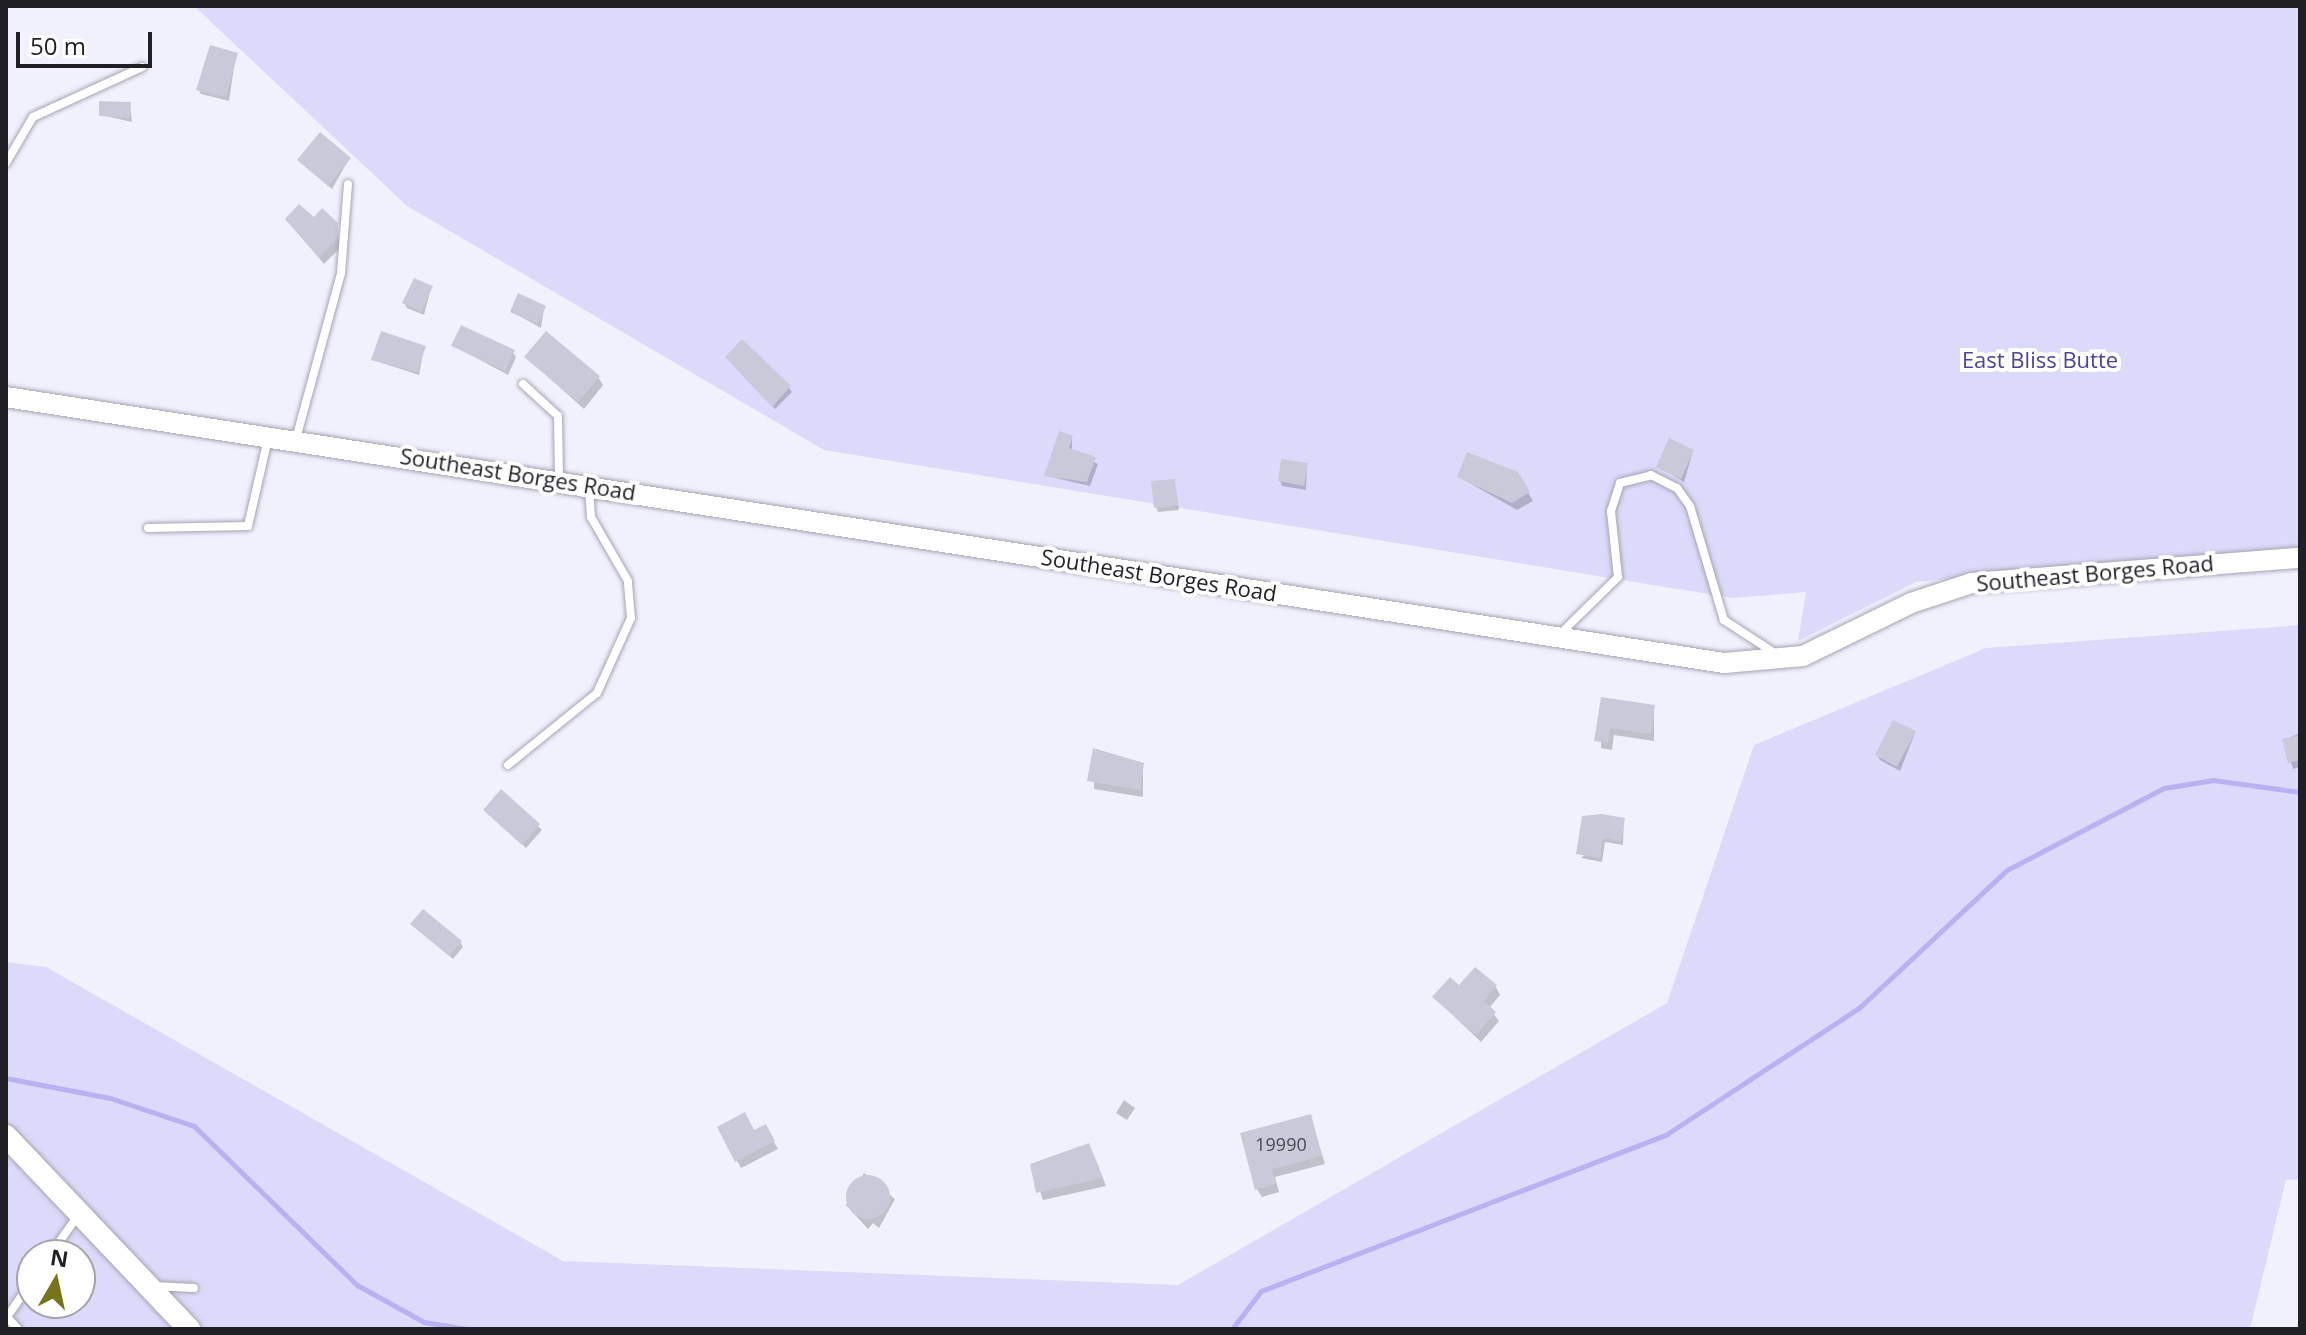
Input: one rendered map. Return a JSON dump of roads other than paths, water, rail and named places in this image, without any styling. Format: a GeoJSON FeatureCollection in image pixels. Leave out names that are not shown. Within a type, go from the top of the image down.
{"type":"FeatureCollection","features":[{"type":"Feature","properties":{"kind":"main road"},"geometry":{"type":"LineString","coordinates":[[6,1136],[189,1329]]}},
{"type":"Feature","properties":{"kind":"street","name":"Southeast Borges Road"},"geometry":{"type":"LineString","coordinates":[[6,397],[559,480],[1725,663],[1787,660],[1972,583],[2300,558]]}},
{"type":"Feature","properties":{"kind":"lane"},"geometry":{"type":"LineString","coordinates":[[6,163],[33,117],[142,67]]}},
{"type":"Feature","properties":{"kind":"lane"},"geometry":{"type":"LineString","coordinates":[[295,440],[341,273],[348,184]]}},
{"type":"Feature","properties":{"kind":"lane"},"geometry":{"type":"LineString","coordinates":[[523,384],[558,416],[559,480]]}},
{"type":"Feature","properties":{"kind":"lane"},"geometry":{"type":"LineString","coordinates":[[148,528],[248,526],[269,436]]}},
{"type":"Feature","properties":{"kind":"lane"},"geometry":{"type":"LineString","coordinates":[[1558,639],[1618,577],[1611,511],[1620,483],[1651,475],[1677,488],[1690,506],[1724,620],[1787,660]]}},
{"type":"Feature","properties":{"kind":"lane"},"geometry":{"type":"LineString","coordinates":[[508,765],[597,693],[631,618],[628,581],[591,517],[590,485]]}},
{"type":"Feature","properties":{"kind":"lane"},"geometry":{"type":"LineString","coordinates":[[61,1239],[79,1213]]}},
{"type":"Feature","properties":{"kind":"lane"},"geometry":{"type":"LineString","coordinates":[[149,1286],[194,1288]]}},
{"type":"Feature","properties":{"kind":"lane"},"geometry":{"type":"LineString","coordinates":[[16,1304],[7,1317],[18,1329]]}},
{"type":"Feature","properties":{"kind":"waterway"},"geometry":{"type":"LineString","coordinates":[[1232,1329],[1261,1291],[1667,1134],[1860,1007],[2007,870],[2164,788],[2213,780],[2300,792]]}},
{"type":"Feature","properties":{"kind":"waterway"},"geometry":{"type":"LineString","coordinates":[[6,1078],[110,1098],[194,1126],[357,1285],[424,1322],[467,1329]]}},
{"type":"Feature","properties":{"kind":"park label","name":"East Bliss Butte"},"geometry":{"type":"Point","coordinates":[2040,360]}}]}
